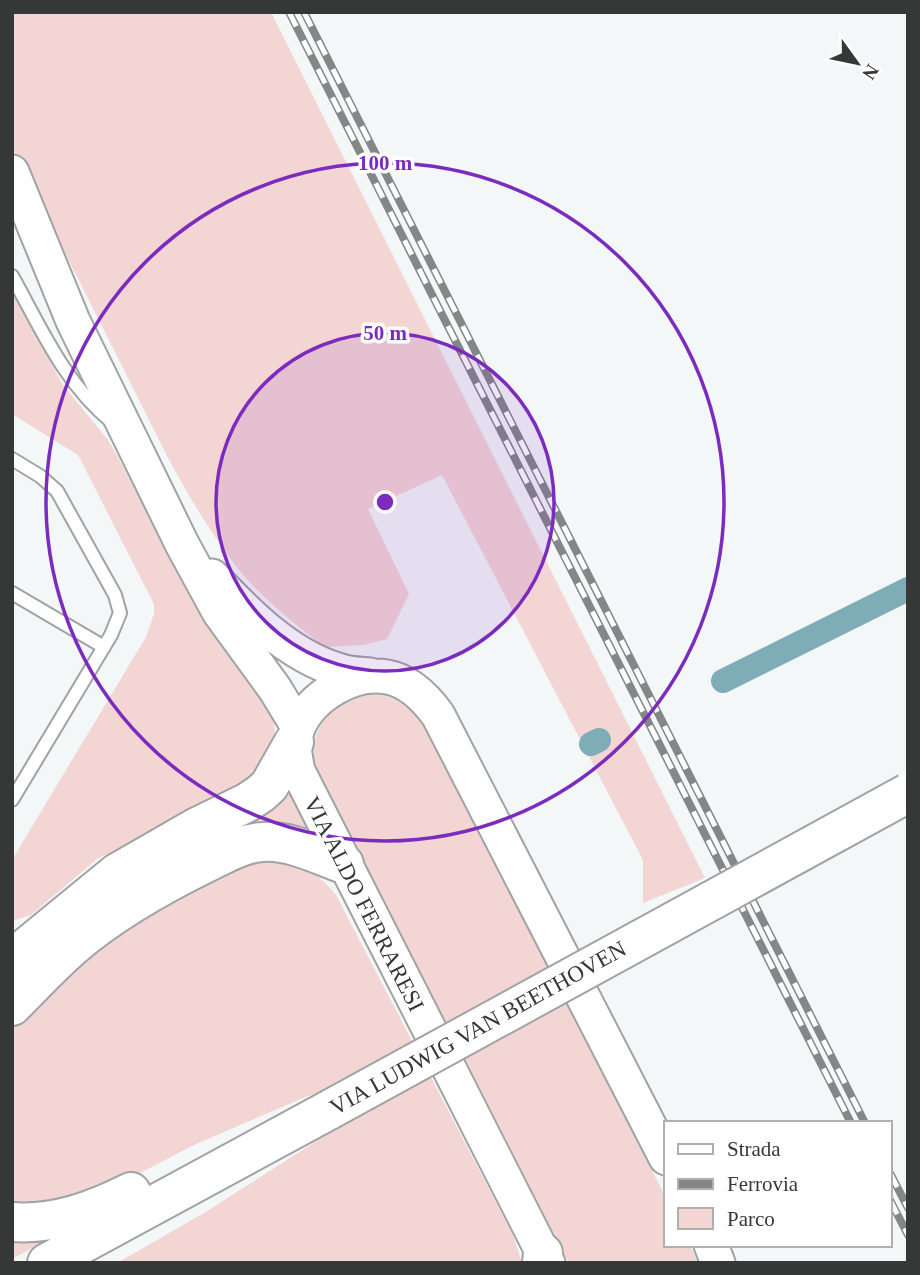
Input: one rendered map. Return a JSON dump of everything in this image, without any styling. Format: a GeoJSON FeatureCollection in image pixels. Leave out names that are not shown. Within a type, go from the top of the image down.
{"type":"FeatureCollection","features":[{"type":"Feature","properties":{"kind":"highway"},"geometry":{"type":"LineString","coordinates":[[12,959],[102,884],[136,861],[260,794],[269,786],[296,734]]}},
{"type":"Feature","properties":{"kind":"highway","name":"VIA LUDWIG VAN BEETHOVEN"},"geometry":{"type":"LineString","coordinates":[[47,1263],[908,793]]}},
{"type":"Feature","properties":{"kind":"highway"},"geometry":{"type":"LineString","coordinates":[[12,1006],[89,933],[173,880],[235,849],[251,843],[280,843],[302,848],[344,864]]}},
{"type":"Feature","properties":{"kind":"highway"},"geometry":{"type":"LineString","coordinates":[[12,1222],[41,1222],[86,1212],[178,1168],[317,1116]]}},
{"type":"Feature","properties":{"kind":"highway"},"geometry":{"type":"LineString","coordinates":[[93,1263],[119,1241],[193,1201],[317,1116]]}},
{"type":"Feature","properties":{"kind":"main road","name":"VIA ALDO FERRARESI"},"geometry":{"type":"LineString","coordinates":[[12,172],[73,321],[182,544],[219,612],[275,689],[296,734],[298,771],[544,1259]]}},
{"type":"Feature","properties":{"kind":"main road","name":"VIA ALDO FERRARESI"},"geometry":{"type":"LineString","coordinates":[[12,226],[73,321]]}},
{"type":"Feature","properties":{"kind":"main road","name":"VIA ALDO FERRARESI"},"geometry":{"type":"LineString","coordinates":[[182,544],[265,627],[309,659],[341,671],[389,677],[409,686],[426,699],[438,715],[664,1154]]}},
{"type":"Feature","properties":{"kind":"main road"},"geometry":{"type":"LineString","coordinates":[[296,734],[314,705],[326,694],[347,682],[373,675]]}},
{"type":"Feature","properties":{"kind":"lane"},"geometry":{"type":"LineString","coordinates":[[12,276],[63,370],[93,406],[130,436]]}},
{"type":"Feature","properties":{"kind":"lane"},"geometry":{"type":"LineString","coordinates":[[12,459],[40,476],[57,491],[115,595],[120,612],[104,647],[18,779],[12,800]]}},
{"type":"Feature","properties":{"kind":"lane"},"geometry":{"type":"LineString","coordinates":[[12,593],[104,647]]}},
{"type":"Feature","properties":{"kind":"lane"},"geometry":{"type":"LineString","coordinates":[[99,871],[134,850],[178,837]]}},
{"type":"Feature","properties":{"kind":"green space"},"geometry":{"type":"Polygon","coordinates":[[[12,12],[271,12],[705,878],[643,903],[643,860],[442,475],[368,509],[409,594],[387,639],[363,645],[324,647],[274,606],[240,571],[205,521],[167,456],[12,147],[12,12]]]}},
{"type":"Feature","properties":{"kind":"green space"},"geometry":{"type":"Polygon","coordinates":[[[12,292],[63,385],[108,440],[118,457],[204,621],[269,710],[275,737],[271,753],[257,781],[97,859],[31,915],[12,921],[12,860],[146,637],[154,614],[154,604],[78,455],[12,414],[12,292]]]}},
{"type":"Feature","properties":{"kind":"green space"},"geometry":{"type":"Polygon","coordinates":[[[374,694],[389,697],[413,713],[423,725],[664,1194],[664,1247],[691,1247],[698,1263],[569,1263],[315,765],[314,751],[320,727],[337,709],[361,697],[374,694]]]}},
{"type":"Feature","properties":{"kind":"green space"},"geometry":{"type":"Polygon","coordinates":[[[285,778],[316,838],[290,828],[12,989],[12,972],[285,778]]]}},
{"type":"Feature","properties":{"kind":"green space"},"geometry":{"type":"Polygon","coordinates":[[[266,858],[313,873],[336,895],[513,1235],[522,1263],[117,1263],[204,1213],[326,1135],[333,1121],[320,1097],[310,1095],[196,1144],[86,1201],[12,1209],[12,1024],[92,949],[213,875],[266,858]]]}},
{"type":"Feature","properties":{"kind":"green space"},"geometry":{"type":"Polygon","coordinates":[[[71,1227],[12,1259],[12,1237],[71,1227]]]}},
{"type":"Feature","properties":{"kind":"waterway"},"geometry":{"type":"LineString","coordinates":[[723,681],[908,589]]}},
{"type":"Feature","properties":{"kind":"waterway"},"geometry":{"type":"LineString","coordinates":[[591,744],[599,740]]}},
{"type":"Feature","properties":{"kind":"railway"},"geometry":{"type":"LineString","coordinates":[[289,12],[850,1121]]}},
{"type":"Feature","properties":{"kind":"railway"},"geometry":{"type":"LineString","coordinates":[[304,12],[864,1121]]}},
{"type":"Feature","properties":{"kind":"railway"},"geometry":{"type":"LineString","coordinates":[[892,1177],[908,1208]]}},
{"type":"Feature","properties":{"kind":"railway"},"geometry":{"type":"LineString","coordinates":[[892,1204],[908,1235]]}}]}
